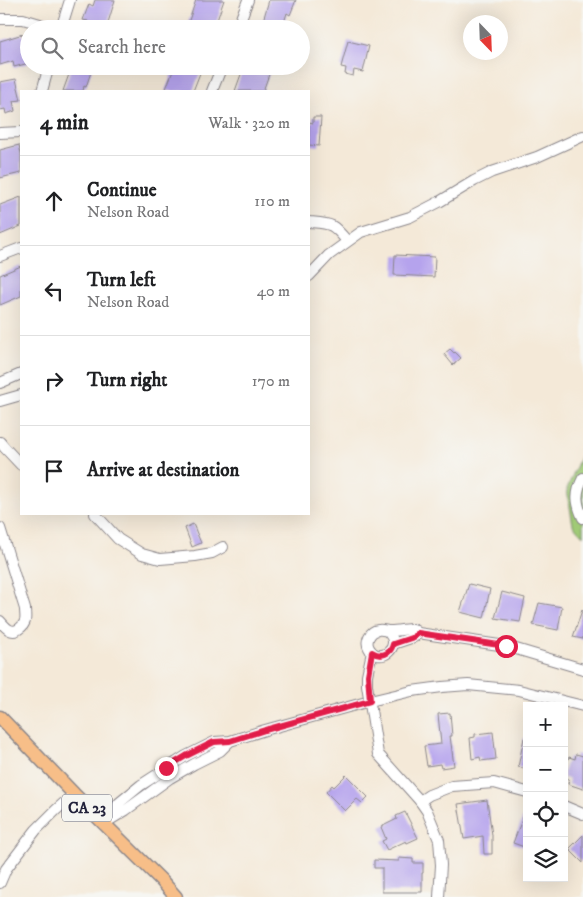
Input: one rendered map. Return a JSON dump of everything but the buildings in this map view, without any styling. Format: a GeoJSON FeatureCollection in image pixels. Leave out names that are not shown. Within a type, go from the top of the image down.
{"type":"FeatureCollection","features":[{"type":"Feature","properties":{"kind":"main road","name":"CA 23"},"geometry":{"type":"LineString","coordinates":[[0,717],[176,897]]}},
{"type":"Feature","properties":{"kind":"street"},"geometry":{"type":"LineString","coordinates":[[64,20],[70,0]]}},
{"type":"Feature","properties":{"kind":"street"},"geometry":{"type":"LineString","coordinates":[[240,20],[248,0]]}},
{"type":"Feature","properties":{"kind":"street"},"geometry":{"type":"LineString","coordinates":[[0,19],[26,20]]}},
{"type":"Feature","properties":{"kind":"street"},"geometry":{"type":"LineString","coordinates":[[42,90],[46,75]]}},
{"type":"Feature","properties":{"kind":"street"},"geometry":{"type":"LineString","coordinates":[[212,90],[218,75]]}},
{"type":"Feature","properties":{"kind":"street"},"geometry":{"type":"LineString","coordinates":[[0,133],[20,132]]}},
{"type":"Feature","properties":{"kind":"street"},"geometry":{"type":"LineString","coordinates":[[310,275],[329,255],[361,232],[410,217],[492,172],[537,157],[583,136]]}},
{"type":"Feature","properties":{"kind":"street"},"geometry":{"type":"LineString","coordinates":[[310,222],[325,223],[334,226],[347,241]]}},
{"type":"Feature","properties":{"kind":"street"},"geometry":{"type":"LineString","coordinates":[[0,256],[20,248]]}},
{"type":"Feature","properties":{"kind":"street"},"geometry":{"type":"LineString","coordinates":[[0,383],[20,374]]}},
{"type":"Feature","properties":{"kind":"street"},"geometry":{"type":"LineString","coordinates":[[0,401],[20,395]]}},
{"type":"Feature","properties":{"kind":"street"},"geometry":{"type":"LineString","coordinates":[[0,442],[20,464]]}},
{"type":"Feature","properties":{"kind":"street"},"geometry":{"type":"LineString","coordinates":[[583,478],[577,490],[577,498],[583,518]]}},
{"type":"Feature","properties":{"kind":"street"},"geometry":{"type":"LineString","coordinates":[[96,515],[118,539],[142,554],[160,559],[212,553],[223,547]]}},
{"type":"Feature","properties":{"kind":"street"},"geometry":{"type":"LineString","coordinates":[[0,528],[25,609],[26,620],[17,631],[6,628],[0,622]]}},
{"type":"Feature","properties":{"kind":"street"},"geometry":{"type":"LineString","coordinates":[[387,632],[392,636],[393,644],[390,651],[383,655],[372,652],[368,645],[371,633],[379,630],[387,632],[413,629],[418,633],[506,646],[583,669]]}},
{"type":"Feature","properties":{"kind":"street"},"geometry":{"type":"LineString","coordinates":[[393,644],[414,637],[418,633]]}},
{"type":"Feature","properties":{"kind":"street"},"geometry":{"type":"LineString","coordinates":[[372,652],[368,675],[378,754],[420,800],[427,811],[439,840],[441,865],[439,897]]}},
{"type":"Feature","properties":{"kind":"street"},"geometry":{"type":"LineString","coordinates":[[104,824],[119,803],[141,785],[186,756],[214,742],[230,741],[370,701],[412,691],[468,686],[519,690],[583,706]]}},
{"type":"Feature","properties":{"kind":"street"},"geometry":{"type":"LineString","coordinates":[[420,800],[452,786],[494,783],[523,791]]}},
{"type":"Feature","properties":{"kind":"street"},"geometry":{"type":"LineString","coordinates":[[0,883],[6,869],[36,830],[74,794]]}},
{"type":"Feature","properties":{"kind":"street"},"geometry":{"type":"LineString","coordinates":[[568,808],[583,814]]}},
{"type":"Feature","properties":{"kind":"green space"},"geometry":{"type":"Polygon","coordinates":[[[583,450],[583,536],[573,525],[567,489],[583,450]]]}},
{"type":"Feature","properties":{"kind":"route"},"geometry":{"type":"LineString","coordinates":[[166,768],[214,742],[230,741],[370,701],[368,675],[372,652],[383,655],[390,651],[393,644],[414,637],[418,633],[506,646]]}}]}
